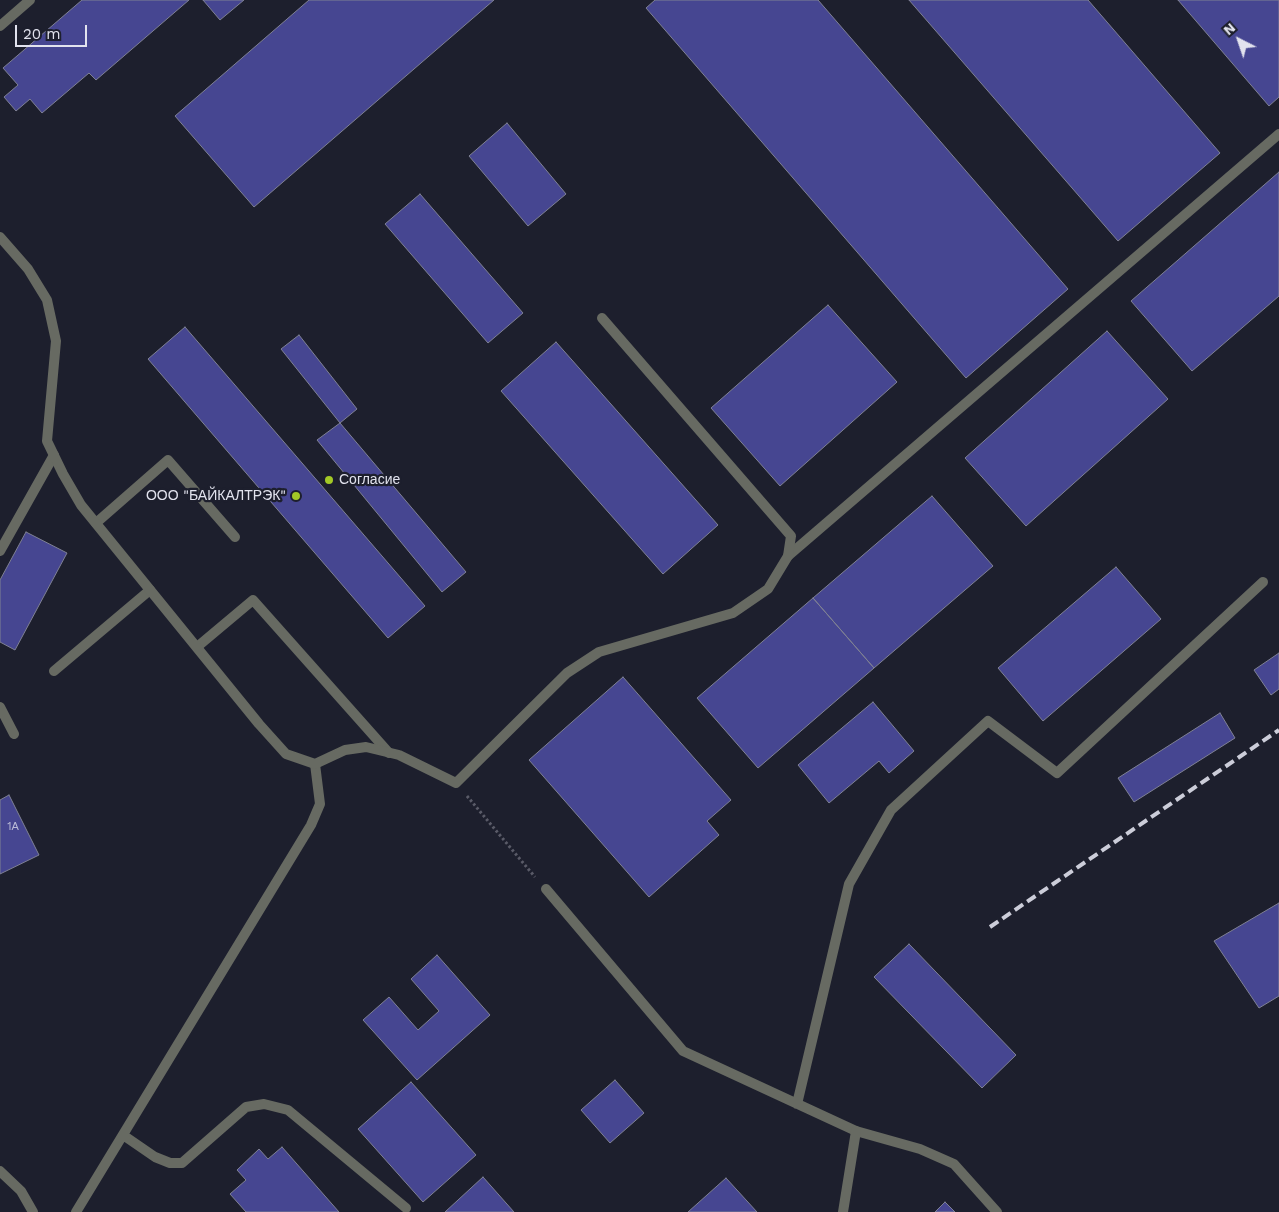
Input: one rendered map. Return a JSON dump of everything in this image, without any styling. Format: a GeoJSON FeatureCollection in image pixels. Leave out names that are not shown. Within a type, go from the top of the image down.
{"type":"FeatureCollection","features":[{"type":"Feature","properties":{"kind":"street"},"geometry":{"type":"LineString","coordinates":[[0,26],[30,0]]}},
{"type":"Feature","properties":{"kind":"street"},"geometry":{"type":"LineString","coordinates":[[0,238],[28,269],[47,300],[56,341],[47,441],[81,505],[286,754],[315,764],[345,750],[366,747],[399,755],[456,783],[567,673],[599,652],[734,613],[768,589],[788,556],[1279,134]]}},
{"type":"Feature","properties":{"kind":"street"},"geometry":{"type":"LineString","coordinates":[[602,318],[791,536],[788,556]]}},
{"type":"Feature","properties":{"kind":"street"},"geometry":{"type":"LineString","coordinates":[[0,552],[54,455]]}},
{"type":"Feature","properties":{"kind":"street"},"geometry":{"type":"LineString","coordinates":[[96,523],[168,460],[235,537]]}},
{"type":"Feature","properties":{"kind":"street"},"geometry":{"type":"LineString","coordinates":[[797,1104],[849,884],[890,810],[988,721],[1057,773],[1263,582]]}},
{"type":"Feature","properties":{"kind":"street"},"geometry":{"type":"LineString","coordinates":[[54,671],[150,590]]}},
{"type":"Feature","properties":{"kind":"street"},"geometry":{"type":"LineString","coordinates":[[197,647],[253,600],[389,752]]}},
{"type":"Feature","properties":{"kind":"street"},"geometry":{"type":"LineString","coordinates":[[0,708],[14,734]]}},
{"type":"Feature","properties":{"kind":"street"},"geometry":{"type":"LineString","coordinates":[[76,1212],[311,825],[320,804],[315,764]]}},
{"type":"Feature","properties":{"kind":"street"},"geometry":{"type":"LineString","coordinates":[[546,889],[683,1051],[856,1131],[920,1149],[954,1164],[997,1212]]}},
{"type":"Feature","properties":{"kind":"street"},"geometry":{"type":"LineString","coordinates":[[123,1135],[155,1157],[170,1163],[182,1163],[246,1107],[264,1104],[288,1110],[406,1208]]}},
{"type":"Feature","properties":{"kind":"street"},"geometry":{"type":"LineString","coordinates":[[843,1212],[856,1131]]}},
{"type":"Feature","properties":{"kind":"street"},"geometry":{"type":"LineString","coordinates":[[0,1171],[21,1191],[33,1212]]}},
{"type":"Feature","properties":{"kind":"path"},"geometry":{"type":"LineString","coordinates":[[456,783],[546,889]]}},
{"type":"Feature","properties":{"kind":"building"},"geometry":{"type":"Polygon","coordinates":[[[82,0],[189,0],[96,80],[89,73],[42,113],[30,99],[16,111],[4,97],[18,85],[3,68],[82,0]]]}},
{"type":"Feature","properties":{"kind":"building"},"geometry":{"type":"Polygon","coordinates":[[[203,0],[244,0],[220,20],[203,0]]]}},
{"type":"Feature","properties":{"kind":"building"},"geometry":{"type":"Polygon","coordinates":[[[309,0],[494,0],[254,207],[175,116],[309,0]]]}},
{"type":"Feature","properties":{"kind":"building"},"geometry":{"type":"Polygon","coordinates":[[[655,0],[818,0],[1068,289],[966,378],[646,8],[655,0]]]}},
{"type":"Feature","properties":{"kind":"building"},"geometry":{"type":"Polygon","coordinates":[[[909,0],[1088,0],[1220,153],[1118,241],[909,0]]]}},
{"type":"Feature","properties":{"kind":"building"},"geometry":{"type":"Polygon","coordinates":[[[1178,0],[1279,0],[1279,97],[1269,106],[1178,0]]]}},
{"type":"Feature","properties":{"kind":"building"},"geometry":{"type":"Polygon","coordinates":[[[507,123],[566,194],[528,226],[469,156],[507,123]]]}},
{"type":"Feature","properties":{"kind":"building"},"geometry":{"type":"Polygon","coordinates":[[[1279,172],[1279,296],[1192,371],[1131,301],[1279,172]]]}},
{"type":"Feature","properties":{"kind":"building"},"geometry":{"type":"Polygon","coordinates":[[[420,194],[523,313],[488,343],[385,224],[420,194]]]}},
{"type":"Feature","properties":{"kind":"building"},"geometry":{"type":"Polygon","coordinates":[[[828,305],[897,382],[780,486],[711,408],[828,305]]]}},
{"type":"Feature","properties":{"kind":"building"},"geometry":{"type":"Polygon","coordinates":[[[185,327],[425,606],[388,638],[148,359],[185,327]]]}},
{"type":"Feature","properties":{"kind":"building"},"geometry":{"type":"Polygon","coordinates":[[[1107,331],[1168,399],[1026,526],[965,458],[1107,331]]]}},
{"type":"Feature","properties":{"kind":"building"},"geometry":{"type":"Polygon","coordinates":[[[299,335],[357,409],[340,423],[281,349],[299,335]]]}},
{"type":"Feature","properties":{"kind":"building"},"geometry":{"type":"Polygon","coordinates":[[[556,342],[718,525],[663,574],[501,391],[556,342]]]}},
{"type":"Feature","properties":{"kind":"building"},"geometry":{"type":"Polygon","coordinates":[[[340,423],[466,572],[442,592],[317,440],[340,423]]]}},
{"type":"Feature","properties":{"kind":"building"},"geometry":{"type":"Polygon","coordinates":[[[932,496],[993,566],[874,668],[813,598],[932,496]]]}},
{"type":"Feature","properties":{"kind":"building"},"geometry":{"type":"Polygon","coordinates":[[[26,532],[67,553],[15,650],[0,642],[0,580],[26,532]]]}},
{"type":"Feature","properties":{"kind":"building"},"geometry":{"type":"Polygon","coordinates":[[[1116,567],[1161,619],[1043,721],[998,668],[1116,567]]]}},
{"type":"Feature","properties":{"kind":"building"},"geometry":{"type":"Polygon","coordinates":[[[813,598],[874,668],[758,768],[697,698],[813,598]]]}},
{"type":"Feature","properties":{"kind":"building"},"geometry":{"type":"Polygon","coordinates":[[[1279,653],[1279,689],[1271,695],[1254,670],[1279,653]]]}},
{"type":"Feature","properties":{"kind":"building"},"geometry":{"type":"Polygon","coordinates":[[[623,677],[731,800],[707,821],[719,835],[649,897],[529,760],[623,677]]]}},
{"type":"Feature","properties":{"kind":"building"},"geometry":{"type":"Polygon","coordinates":[[[873,702],[914,751],[889,773],[879,761],[829,803],[798,765],[873,702]]]}},
{"type":"Feature","properties":{"kind":"building"},"geometry":{"type":"Polygon","coordinates":[[[1220,713],[1235,738],[1134,802],[1118,778],[1220,713]]]}},
{"type":"Feature","properties":{"kind":"building"},"geometry":{"type":"Polygon","coordinates":[[[9,795],[39,855],[0,874],[0,800],[9,795]]]}},
{"type":"Feature","properties":{"kind":"building"},"geometry":{"type":"Polygon","coordinates":[[[1279,903],[1279,996],[1259,1008],[1214,941],[1279,903]]]}},
{"type":"Feature","properties":{"kind":"building"},"geometry":{"type":"Polygon","coordinates":[[[909,944],[1016,1055],[982,1088],[874,977],[909,944]]]}},
{"type":"Feature","properties":{"kind":"building"},"geometry":{"type":"Polygon","coordinates":[[[437,955],[490,1015],[417,1080],[363,1020],[389,997],[418,1030],[439,1011],[411,979],[437,955]]]}},
{"type":"Feature","properties":{"kind":"building"},"geometry":{"type":"Polygon","coordinates":[[[615,1080],[644,1113],[610,1143],[581,1110],[615,1080]]]}},
{"type":"Feature","properties":{"kind":"building"},"geometry":{"type":"Polygon","coordinates":[[[411,1082],[476,1155],[423,1202],[358,1129],[411,1082]]]}},
{"type":"Feature","properties":{"kind":"building"},"geometry":{"type":"Polygon","coordinates":[[[282,1147],[339,1212],[246,1212],[230,1194],[246,1180],[237,1170],[259,1149],[268,1159],[282,1147]]]}},
{"type":"Feature","properties":{"kind":"building"},"geometry":{"type":"Polygon","coordinates":[[[483,1177],[514,1212],[445,1212],[483,1177]]]}},
{"type":"Feature","properties":{"kind":"building"},"geometry":{"type":"Polygon","coordinates":[[[726,1178],[757,1212],[688,1212],[726,1178]]]}},
{"type":"Feature","properties":{"kind":"building"},"geometry":{"type":"Polygon","coordinates":[[[945,1202],[955,1212],[935,1212],[945,1202]]]}},
{"type":"Feature","properties":{"kind":"railway"},"geometry":{"type":"LineString","coordinates":[[990,927],[1279,730]]}},
{"type":"Feature","properties":{"kind":"place","name":"Согласие"},"geometry":{"type":"Point","coordinates":[329,480]}},
{"type":"Feature","properties":{"kind":"place","name":"ООО \"БАЙКАЛТРЭК\""},"geometry":{"type":"Point","coordinates":[296,496]}}]}
